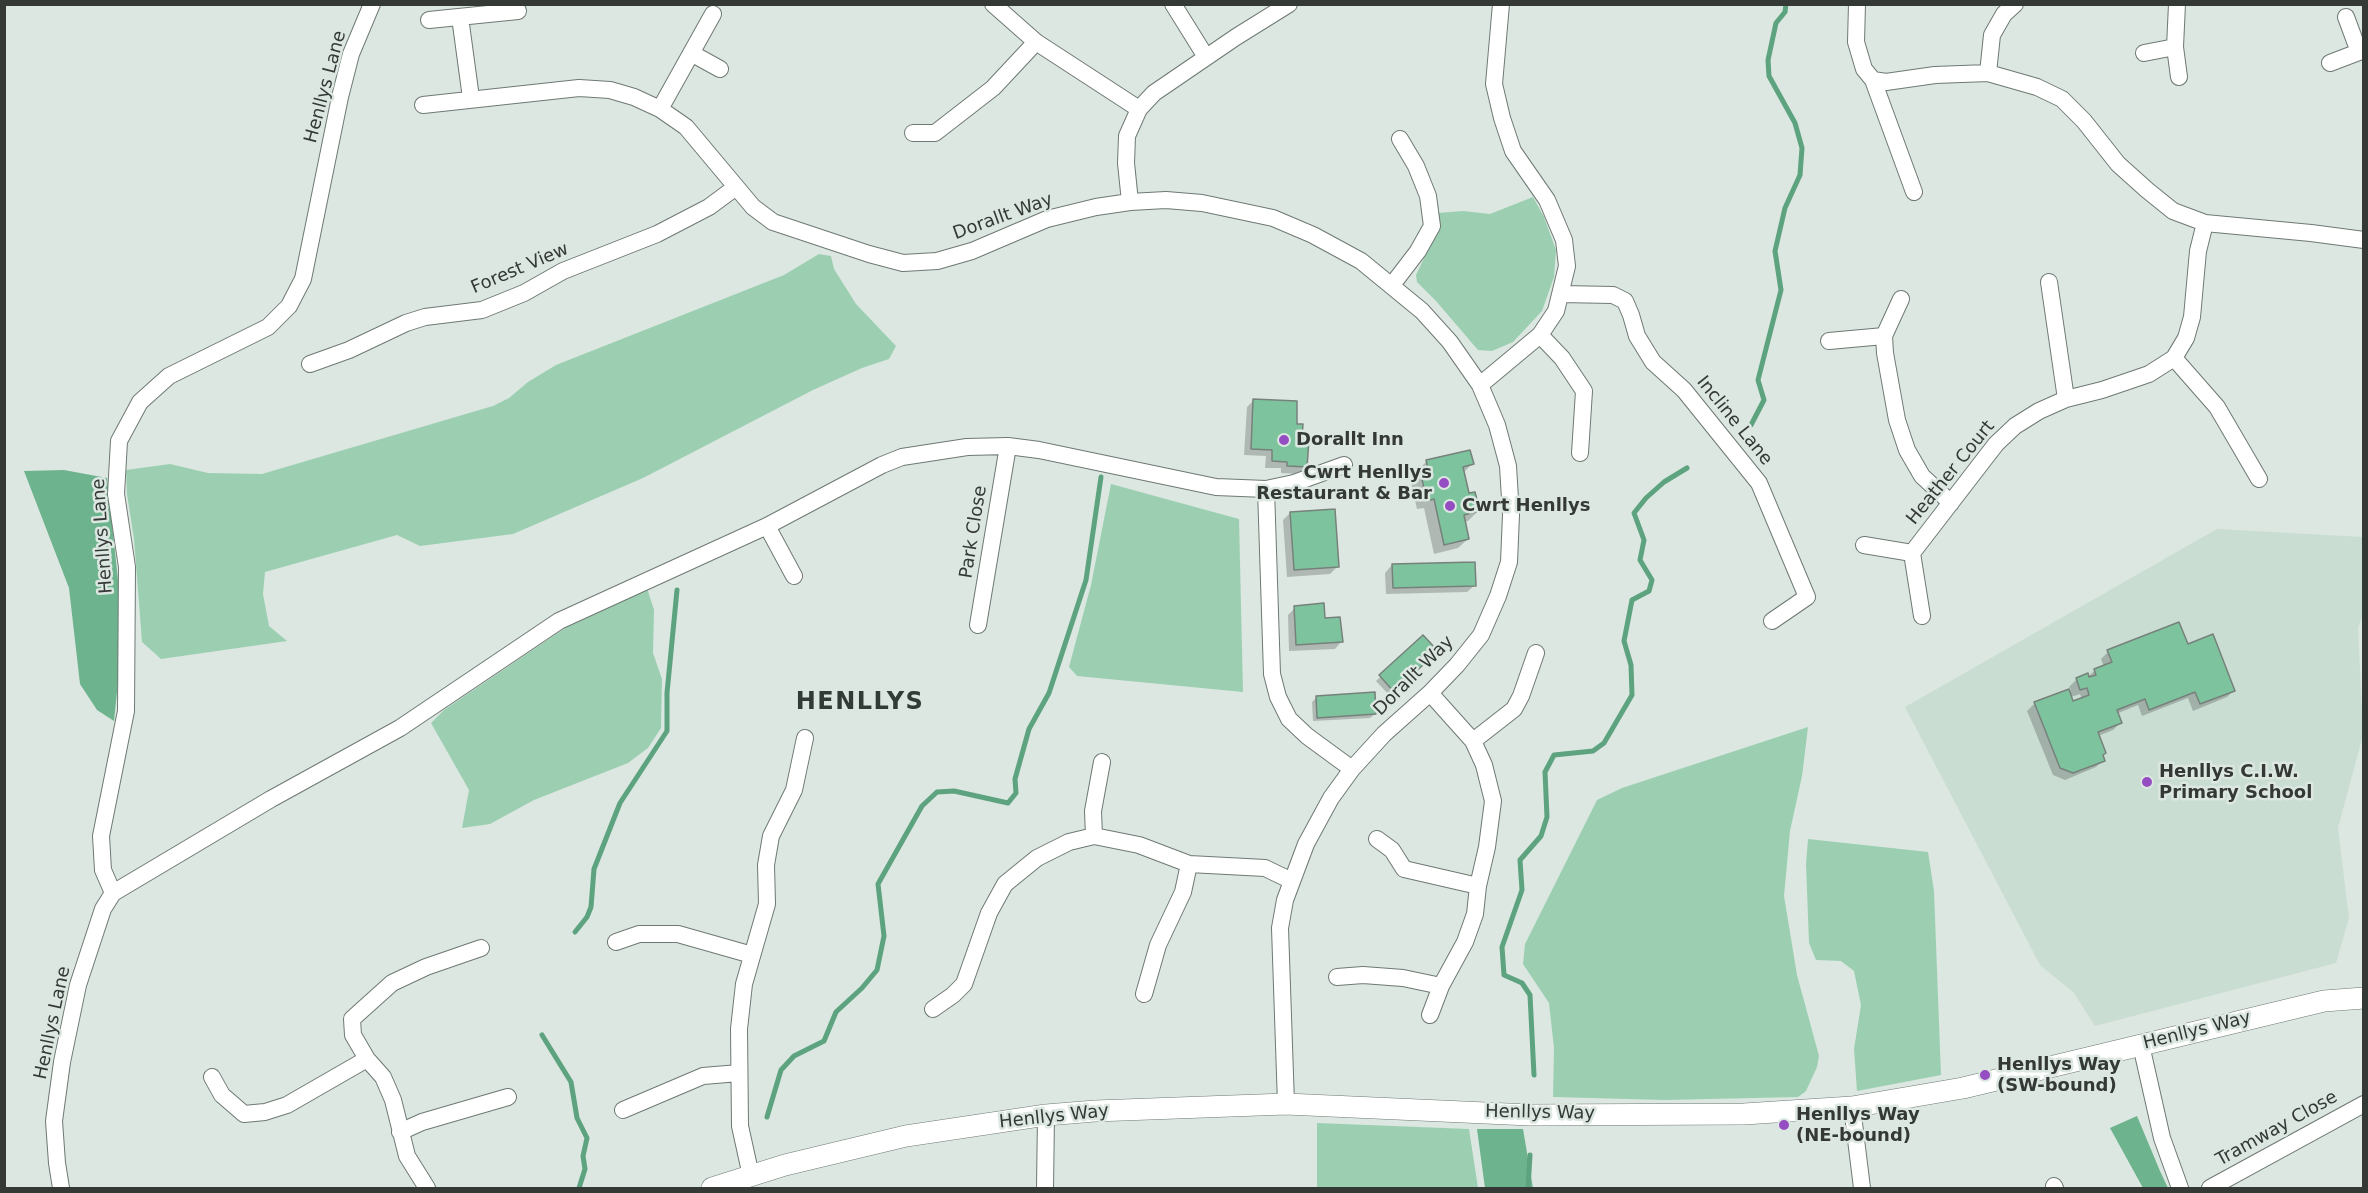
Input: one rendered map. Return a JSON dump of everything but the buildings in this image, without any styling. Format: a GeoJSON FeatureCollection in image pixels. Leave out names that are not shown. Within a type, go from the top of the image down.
{"type":"FeatureCollection","features":[{"type":"Feature","properties":{"kind":"street","name":"Henllys Lane"},"geometry":{"type":"LineString","coordinates":[[61,1188],[54,1121],[62,1062],[78,985],[103,909],[113,893],[103,870],[101,836],[126,711],[127,567],[116,494],[119,441],[140,402],[169,376],[268,327],[290,306],[303,279],[351,54],[372,4]]}},
{"type":"Feature","properties":{"kind":"street"},"geometry":{"type":"LineString","coordinates":[[993,4],[1036,42],[1139,109]]}},
{"type":"Feature","properties":{"kind":"street"},"geometry":{"type":"LineString","coordinates":[[1173,4],[1206,57]]}},
{"type":"Feature","properties":{"kind":"street"},"geometry":{"type":"LineString","coordinates":[[1130,202],[1126,163],[1127,136],[1139,109],[1154,93],[1289,4]]}},
{"type":"Feature","properties":{"kind":"street"},"geometry":{"type":"LineString","coordinates":[[1480,385],[1540,335],[1556,311],[1567,266],[1564,240],[1547,200],[1513,151],[1494,84],[1501,4]]}},
{"type":"Feature","properties":{"kind":"street"},"geometry":{"type":"LineString","coordinates":[[1857,4],[1856,42],[1864,69],[1873,80],[1914,192]]}},
{"type":"Feature","properties":{"kind":"street"},"geometry":{"type":"LineString","coordinates":[[1988,73],[1992,35],[2004,14],[2015,4]]}},
{"type":"Feature","properties":{"kind":"street"},"geometry":{"type":"LineString","coordinates":[[2177,4],[2175,47],[2179,77]]}},
{"type":"Feature","properties":{"kind":"street"},"geometry":{"type":"LineString","coordinates":[[429,20],[518,12]]}},
{"type":"Feature","properties":{"kind":"street"},"geometry":{"type":"LineString","coordinates":[[660,109],[713,14]]}},
{"type":"Feature","properties":{"kind":"street"},"geometry":{"type":"LineString","coordinates":[[460,17],[471,98]]}},
{"type":"Feature","properties":{"kind":"street"},"geometry":{"type":"LineString","coordinates":[[2330,63],[2362,51],[2346,17]]}},
{"type":"Feature","properties":{"kind":"street"},"geometry":{"type":"LineString","coordinates":[[913,133],[935,133],[993,87],[1036,42]]}},
{"type":"Feature","properties":{"kind":"street"},"geometry":{"type":"LineString","coordinates":[[2144,53],[2175,47]]}},
{"type":"Feature","properties":{"kind":"street"},"geometry":{"type":"LineString","coordinates":[[691,53],[720,69]]}},
{"type":"Feature","properties":{"kind":"street"},"geometry":{"type":"LineString","coordinates":[[1873,80],[1886,82],[1935,75],[1988,73],[2037,87],[2062,99],[2084,121],[2118,164],[2173,211],[2205,223],[2364,240]]}},
{"type":"Feature","properties":{"kind":"street","name":"Dorallt Way"},"geometry":{"type":"LineString","coordinates":[[423,105],[579,88],[610,90],[634,97],[660,109],[686,127],[753,207],[774,222],[903,263],[937,261],[972,251],[1047,219],[1130,202],[1166,200],[1202,203],[1273,218],[1313,235],[1362,261],[1422,311],[1450,342],[1480,385],[1497,425],[1508,466],[1511,515],[1509,562],[1498,596],[1481,635],[1457,665],[1430,693],[1384,734],[1352,769],[1331,798],[1306,844],[1285,900],[1280,928],[1286,1104]]}},
{"type":"Feature","properties":{"kind":"street"},"geometry":{"type":"LineString","coordinates":[[1392,285],[1418,251],[1431,226],[1428,196],[1416,166],[1400,138]]}},
{"type":"Feature","properties":{"kind":"street","name":"Forest View"},"geometry":{"type":"LineString","coordinates":[[310,363],[349,350],[406,322],[425,317],[482,310],[524,293],[563,271],[657,234],[708,207],[736,186]]}},
{"type":"Feature","properties":{"kind":"street","name":"Heather Court"},"geometry":{"type":"LineString","coordinates":[[1864,545],[1911,553],[1996,444],[2015,426],[2039,411],[2066,399],[2149,374],[2174,358],[2186,339],[2192,317],[2198,251],[2205,223]]}},
{"type":"Feature","properties":{"kind":"street"},"geometry":{"type":"LineString","coordinates":[[2049,282],[2066,399]]}},
{"type":"Feature","properties":{"kind":"street","name":"Incline Lane"},"geometry":{"type":"LineString","coordinates":[[1561,294],[1613,295],[1624,301],[1637,336],[1653,362],[1684,390],[1760,483],[1807,597],[1772,621]]}},
{"type":"Feature","properties":{"kind":"street"},"geometry":{"type":"LineString","coordinates":[[1901,299],[1884,336],[1897,420],[1907,450],[1922,476],[1951,503]]}},
{"type":"Feature","properties":{"kind":"street"},"geometry":{"type":"LineString","coordinates":[[1540,335],[1562,358],[1584,391],[1580,453]]}},
{"type":"Feature","properties":{"kind":"street"},"geometry":{"type":"LineString","coordinates":[[1829,341],[1884,336]]}},
{"type":"Feature","properties":{"kind":"street"},"geometry":{"type":"LineString","coordinates":[[2174,358],[2217,407],[2259,479]]}},
{"type":"Feature","properties":{"kind":"street"},"geometry":{"type":"LineString","coordinates":[[113,893],[271,799],[400,728],[559,621],[766,526],[882,465],[902,457],[967,447],[1008,446],[1039,450],[1216,487],[1266,489],[1294,483],[1344,465]]}},
{"type":"Feature","properties":{"kind":"street","name":"Park Close"},"geometry":{"type":"LineString","coordinates":[[978,625],[1008,446]]}},
{"type":"Feature","properties":{"kind":"street"},"geometry":{"type":"LineString","coordinates":[[1266,489],[1272,674],[1278,697],[1289,719],[1306,736],[1352,769]]}},
{"type":"Feature","properties":{"kind":"street"},"geometry":{"type":"LineString","coordinates":[[766,526],[794,576]]}},
{"type":"Feature","properties":{"kind":"street"},"geometry":{"type":"LineString","coordinates":[[1911,553],[1922,616]]}},
{"type":"Feature","properties":{"kind":"street"},"geometry":{"type":"LineString","coordinates":[[1473,741],[1514,709],[1536,653]]}},
{"type":"Feature","properties":{"kind":"street"},"geometry":{"type":"LineString","coordinates":[[1430,693],[1473,741],[1484,765],[1493,801],[1475,914],[1465,942],[1441,986],[1430,1015]]}},
{"type":"Feature","properties":{"kind":"street"},"geometry":{"type":"LineString","coordinates":[[751,1176],[740,1126],[739,1029],[744,984],[767,904],[766,865],[771,836],[794,790],[805,738]]}},
{"type":"Feature","properties":{"kind":"street"},"geometry":{"type":"LineString","coordinates":[[1094,836],[1093,811],[1102,762]]}},
{"type":"Feature","properties":{"kind":"street"},"geometry":{"type":"LineString","coordinates":[[933,1009],[954,995],[964,984],[989,914],[1005,884],[1037,858],[1069,842],[1094,836],[1139,845],[1189,864],[1265,868],[1292,881]]}},
{"type":"Feature","properties":{"kind":"street"},"geometry":{"type":"LineString","coordinates":[[1377,839],[1392,850],[1404,869],[1478,886]]}},
{"type":"Feature","properties":{"kind":"street"},"geometry":{"type":"LineString","coordinates":[[1144,994],[1158,945],[1183,892],[1189,864]]}},
{"type":"Feature","properties":{"kind":"street"},"geometry":{"type":"LineString","coordinates":[[616,942],[639,934],[678,934],[752,954]]}},
{"type":"Feature","properties":{"kind":"street"},"geometry":{"type":"LineString","coordinates":[[427,1188],[407,1156],[393,1100],[383,1077],[367,1059],[353,1035],[351,1019],[392,983],[426,967],[482,948]]}},
{"type":"Feature","properties":{"kind":"street"},"geometry":{"type":"LineString","coordinates":[[1336,977],[1383,976],[1441,986]]}},
{"type":"Feature","properties":{"kind":"street","name":"Henllys Way"},"geometry":{"type":"LineString","coordinates":[[712,1188],[785,1165],[906,1136],[1046,1115],[1286,1104],[1530,1115],[1744,1113],[1852,1107],[1963,1089],[2324,1000],[2364,998]]}},
{"type":"Feature","properties":{"kind":"street"},"geometry":{"type":"LineString","coordinates":[[2141,1045],[2162,1138],[2180,1188]]}},
{"type":"Feature","properties":{"kind":"street"},"geometry":{"type":"LineString","coordinates":[[212,1077],[222,1095],[244,1114],[265,1112],[287,1105],[367,1059]]}},
{"type":"Feature","properties":{"kind":"street"},"geometry":{"type":"LineString","coordinates":[[623,1110],[703,1076],[739,1073]]}},
{"type":"Feature","properties":{"kind":"street"},"geometry":{"type":"LineString","coordinates":[[400,1132],[422,1122],[508,1098]]}},
{"type":"Feature","properties":{"kind":"street","name":"Tramway Close"},"geometry":{"type":"LineString","coordinates":[[2210,1188],[2364,1104]]}},
{"type":"Feature","properties":{"kind":"street"},"geometry":{"type":"LineString","coordinates":[[1852,1107],[1862,1188]]}},
{"type":"Feature","properties":{"kind":"street"},"geometry":{"type":"LineString","coordinates":[[1045,1188],[1046,1115]]}},
{"type":"Feature","properties":{"kind":"shaded area","name":"Henllys C.I.W. Primary School"},"geometry":{"type":"Polygon","coordinates":[[[2217,529],[2363,537],[2363,614],[2358,628],[2363,735],[2338,828],[2349,918],[2336,963],[2095,1026],[2074,993],[2040,965],[1905,707],[2217,529]]]}},
{"type":"Feature","properties":{"kind":"green space"},"geometry":{"type":"Polygon","coordinates":[[[1533,197],[1544,217],[1556,250],[1554,277],[1542,311],[1513,342],[1492,351],[1478,350],[1417,282],[1416,275],[1437,231],[1438,213],[1463,211],[1490,214],[1533,197]]]}},
{"type":"Feature","properties":{"kind":"green space"},"geometry":{"type":"Polygon","coordinates":[[[819,254],[831,256],[834,269],[856,304],[896,346],[889,359],[862,368],[813,390],[643,478],[513,534],[420,546],[397,535],[265,572],[263,594],[269,626],[287,641],[161,659],[142,642],[126,470],[170,464],[208,473],[262,474],[493,406],[509,398],[528,382],[556,365],[784,275],[819,254]]]}},
{"type":"Feature","properties":{"kind":"green space"},"geometry":{"type":"Polygon","coordinates":[[[64,470],[107,478],[118,580],[120,663],[114,721],[97,710],[80,684],[69,588],[24,471],[64,470]]]}},
{"type":"Feature","properties":{"kind":"green space"},"geometry":{"type":"Polygon","coordinates":[[[1111,484],[1239,519],[1243,692],[1077,676],[1069,667],[1091,585],[1111,484]]]}},
{"type":"Feature","properties":{"kind":"green space"},"geometry":{"type":"Polygon","coordinates":[[[647,588],[654,610],[653,653],[662,679],[661,728],[648,748],[628,763],[534,800],[490,824],[462,828],[469,790],[431,723],[444,710],[568,626],[647,588]]]}},
{"type":"Feature","properties":{"kind":"green space"},"geometry":{"type":"Polygon","coordinates":[[[1808,727],[1802,776],[1790,831],[1784,896],[1797,975],[1819,1056],[1817,1067],[1806,1091],[1798,1097],[1665,1100],[1553,1097],[1554,1048],[1549,1003],[1523,964],[1525,944],[1597,800],[1622,788],[1808,727]]]}},
{"type":"Feature","properties":{"kind":"green space"},"geometry":{"type":"Polygon","coordinates":[[[1808,839],[1928,852],[1934,891],[1941,1075],[1857,1091],[1854,1049],[1861,1005],[1854,971],[1841,961],[1816,960],[1809,943],[1806,864],[1808,839]]]}},
{"type":"Feature","properties":{"kind":"green space"},"geometry":{"type":"Polygon","coordinates":[[[2137,1116],[2168,1188],[2143,1188],[2110,1128],[2137,1116]]]}},
{"type":"Feature","properties":{"kind":"green space"},"geometry":{"type":"Polygon","coordinates":[[[1317,1123],[1469,1129],[1478,1188],[1317,1188],[1317,1123]]]}},
{"type":"Feature","properties":{"kind":"green space"},"geometry":{"type":"Polygon","coordinates":[[[1477,1129],[1523,1129],[1533,1188],[1485,1188],[1477,1129]]]}},
{"type":"Feature","properties":{"kind":"waterway"},"geometry":{"type":"LineString","coordinates":[[1751,425],[1764,400],[1758,380],[1781,290],[1775,251],[1785,208],[1800,175],[1802,148],[1795,123],[1769,76],[1768,60],[1776,23],[1785,12],[1786,4]]}},
{"type":"Feature","properties":{"kind":"waterway"},"geometry":{"type":"LineString","coordinates":[[1534,1075],[1530,995],[1522,983],[1504,975],[1502,947],[1522,890],[1520,860],[1541,836],[1547,817],[1545,772],[1554,755],[1593,751],[1604,743],[1632,695],[1631,665],[1624,641],[1632,600],[1649,591],[1652,580],[1640,560],[1644,540],[1634,513],[1646,498],[1664,482],[1687,468]]}},
{"type":"Feature","properties":{"kind":"waterway"},"geometry":{"type":"LineString","coordinates":[[767,1117],[781,1070],[794,1056],[824,1041],[836,1012],[862,988],[877,970],[884,936],[878,884],[922,806],[937,792],[954,791],[1008,803],[1016,793],[1015,779],[1029,729],[1049,693],[1086,580],[1101,477]]}},
{"type":"Feature","properties":{"kind":"waterway"},"geometry":{"type":"LineString","coordinates":[[575,932],[587,917],[591,907],[594,869],[620,803],[667,731],[667,693],[677,590]]}},
{"type":"Feature","properties":{"kind":"waterway"},"geometry":{"type":"LineString","coordinates":[[542,1035],[571,1082],[577,1118],[587,1138],[583,1156],[585,1169],[579,1188]]}},
{"type":"Feature","properties":{"kind":"waterway"},"geometry":{"type":"LineString","coordinates":[[1528,1188],[1530,1155]]}},
{"type":"Feature","properties":{"kind":"place","name":"Dorallt Inn"},"geometry":{"type":"Point","coordinates":[1284,440]}},
{"type":"Feature","properties":{"kind":"place","name":"Cwrt Henllys Restaurant & Bar"},"geometry":{"type":"Point","coordinates":[1444,483]}},
{"type":"Feature","properties":{"kind":"place","name":"Cwrt Henllys"},"geometry":{"type":"Point","coordinates":[1450,506]}},
{"type":"Feature","properties":{"kind":"place","name":"Henllys C.I.W. Primary School"},"geometry":{"type":"Point","coordinates":[2147,782]}},
{"type":"Feature","properties":{"kind":"place","name":"Henllys Way (SW-bound)"},"geometry":{"type":"Point","coordinates":[1985,1075]}},
{"type":"Feature","properties":{"kind":"place","name":"Henllys Way (NE-bound)"},"geometry":{"type":"Point","coordinates":[1784,1125]}},
{"type":"Feature","properties":{"kind":"district","name":"HENLLYS"},"geometry":{"type":"Point","coordinates":[860,703]}}]}
